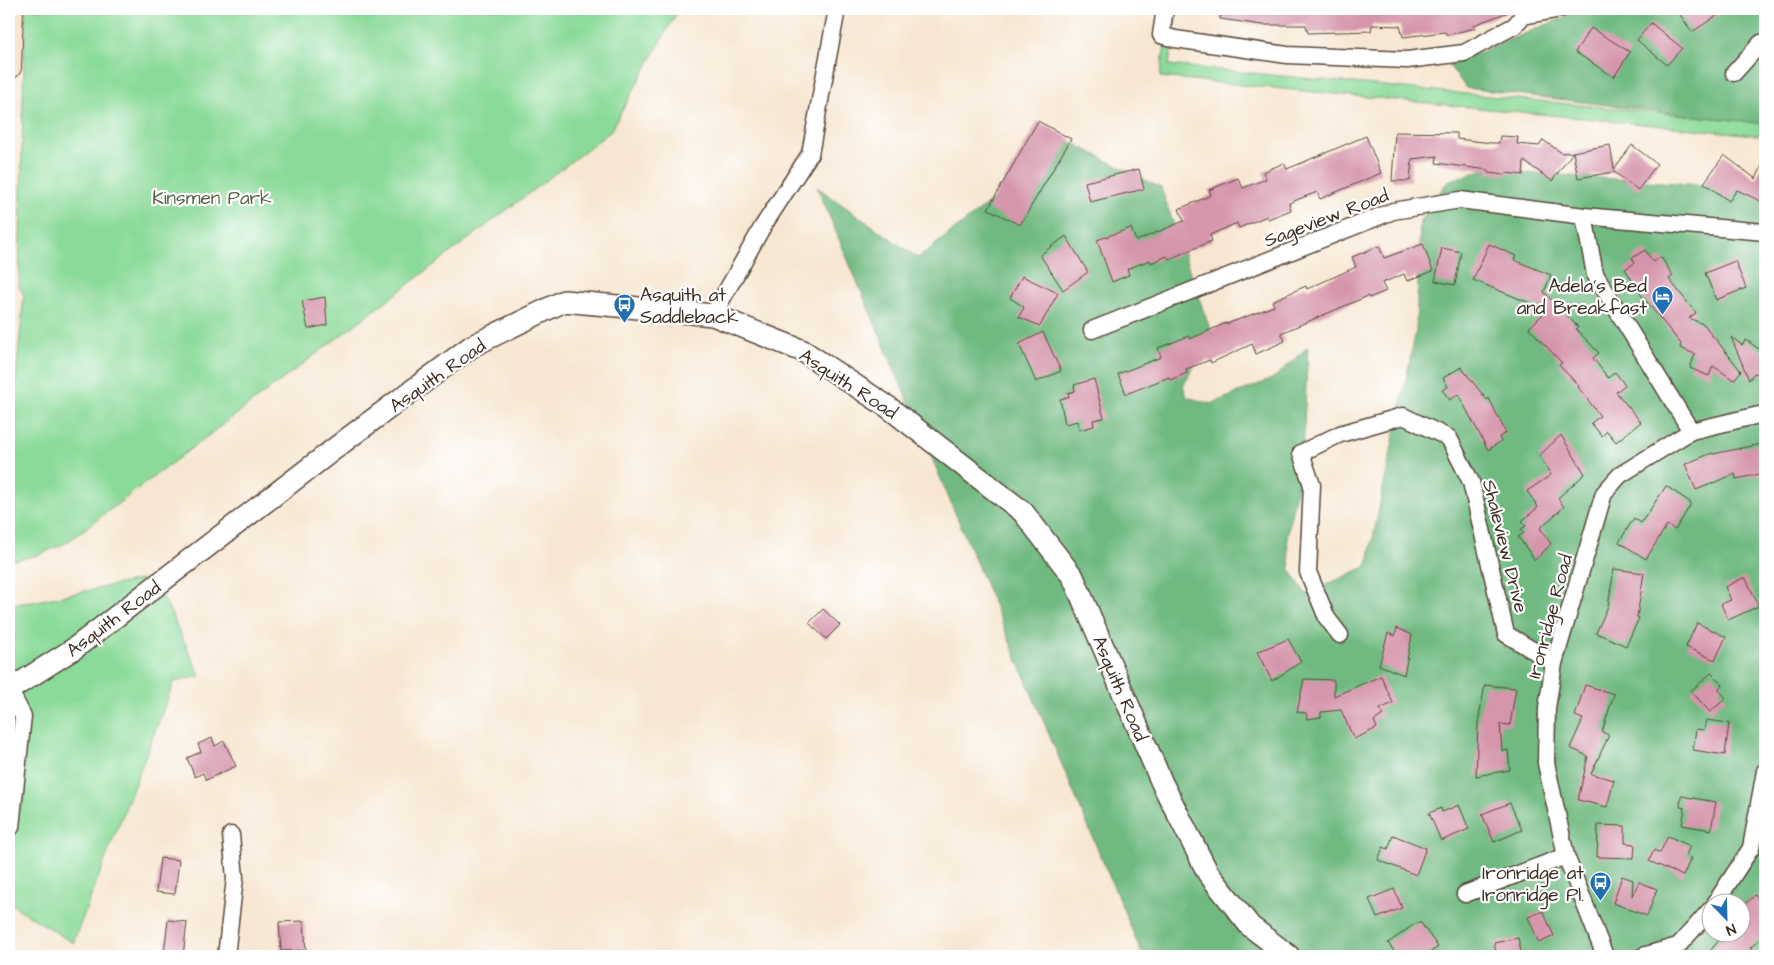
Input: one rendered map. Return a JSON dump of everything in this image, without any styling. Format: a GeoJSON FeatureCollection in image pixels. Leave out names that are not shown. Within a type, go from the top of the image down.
{"type":"FeatureCollection","features":[{"type":"Feature","properties":{"kind":"main road"},"geometry":{"type":"LineString","coordinates":[[9,67],[11,9]]}},
{"type":"Feature","properties":{"kind":"street"},"geometry":{"type":"LineString","coordinates":[[713,315],[763,226],[810,154],[837,9]]}},
{"type":"Feature","properties":{"kind":"street"},"geometry":{"type":"LineString","coordinates":[[1165,9],[1161,34],[1175,39],[1287,55],[1407,60],[1464,53],[1514,26],[1522,12],[1561,9]]}},
{"type":"Feature","properties":{"kind":"street"},"geometry":{"type":"LineString","coordinates":[[1734,74],[1761,43],[1765,42]]}},
{"type":"Feature","properties":{"kind":"street","name":"Sageview Road"},"geometry":{"type":"LineString","coordinates":[[1092,330],[1394,210],[1460,200],[1584,216],[1765,232]]}},
{"type":"Feature","properties":{"kind":"street"},"geometry":{"type":"LineString","coordinates":[[1584,216],[1594,274],[1691,431]]}},
{"type":"Feature","properties":{"kind":"street","name":"Asquith Road"},"geometry":{"type":"LineString","coordinates":[[9,689],[75,648],[351,436],[472,346],[564,301],[713,315],[803,351],[888,407],[1023,512],[1073,577],[1162,783],[1208,873],[1250,926],[1289,956]]}},
{"type":"Feature","properties":{"kind":"street","name":"Ironridge Road"},"geometry":{"type":"LineString","coordinates":[[1605,956],[1566,856],[1546,763],[1547,708],[1554,663],[1604,493],[1620,475],[1691,431],[1759,415],[1765,416]]}},
{"type":"Feature","properties":{"kind":"street","name":"Shaleview Drive"},"geometry":{"type":"LineString","coordinates":[[1340,635],[1327,618],[1308,572],[1312,485],[1301,453],[1340,434],[1403,416],[1449,438],[1471,482],[1506,634],[1554,663]]}},
{"type":"Feature","properties":{"kind":"street"},"geometry":{"type":"LineString","coordinates":[[9,689],[23,716],[11,827],[9,828]]}},
{"type":"Feature","properties":{"kind":"street"},"geometry":{"type":"LineString","coordinates":[[1722,892],[1751,848],[1765,771]]}},
{"type":"Feature","properties":{"kind":"street"},"geometry":{"type":"LineString","coordinates":[[226,956],[234,878],[231,835]]}},
{"type":"Feature","properties":{"kind":"street"},"geometry":{"type":"LineString","coordinates":[[1465,894],[1566,856]]}},
{"type":"Feature","properties":{"kind":"street"},"geometry":{"type":"LineString","coordinates":[[1643,956],[1678,946],[1702,919]]}},
{"type":"Feature","properties":{"kind":"green space","name":"Kinsmen Park"},"geometry":{"type":"Polygon","coordinates":[[[25,9],[679,9],[610,132],[66,543],[35,556],[9,561],[9,448],[24,295],[19,287],[25,9]]]}},
{"type":"Feature","properties":{"kind":"green space"},"geometry":{"type":"Polygon","coordinates":[[[1170,9],[1177,9],[1169,65],[1765,123],[1765,136],[1160,77],[1170,9]]]}},
{"type":"Feature","properties":{"kind":"green space"},"geometry":{"type":"Polygon","coordinates":[[[1584,9],[1765,9],[1765,124],[1466,88],[1449,65],[1584,9]]]}},
{"type":"Feature","properties":{"kind":"green space"},"geometry":{"type":"Polygon","coordinates":[[[1069,141],[1161,188],[1212,335],[1183,386],[1187,397],[1211,404],[1274,378],[1308,347],[1302,464],[1287,536],[1290,570],[1306,594],[1367,566],[1416,331],[1420,221],[1448,181],[1481,170],[1765,189],[1765,956],[1143,956],[817,187],[918,258],[1069,141]]]}},
{"type":"Feature","properties":{"kind":"green space"},"geometry":{"type":"Polygon","coordinates":[[[154,577],[200,676],[174,682],[73,943],[9,903],[9,607],[13,604],[32,602],[154,577]]]}},
{"type":"Feature","properties":{"kind":"building"},"geometry":{"type":"Polygon","coordinates":[[[1222,9],[1511,9],[1511,11],[1474,25],[1475,28],[1447,35],[1445,32],[1403,37],[1400,26],[1372,25],[1371,31],[1308,33],[1306,25],[1263,25],[1220,19],[1222,9]]]}},
{"type":"Feature","properties":{"kind":"building"},"geometry":{"type":"Polygon","coordinates":[[[1676,9],[1727,9],[1692,32],[1676,9]]]}},
{"type":"Feature","properties":{"kind":"building"},"geometry":{"type":"Polygon","coordinates":[[[1651,23],[1682,48],[1667,65],[1637,40],[1651,23]]]}},
{"type":"Feature","properties":{"kind":"building"},"geometry":{"type":"Polygon","coordinates":[[[1591,28],[1630,52],[1614,77],[1575,52],[1591,28]]]}},
{"type":"Feature","properties":{"kind":"building"},"geometry":{"type":"Polygon","coordinates":[[[1038,121],[1071,139],[1020,225],[988,209],[1038,121]]]}},
{"type":"Feature","properties":{"kind":"building"},"geometry":{"type":"Polygon","coordinates":[[[1395,132],[1457,133],[1457,139],[1492,143],[1499,143],[1500,136],[1518,137],[1517,144],[1539,146],[1543,140],[1562,153],[1573,152],[1552,181],[1524,161],[1523,175],[1506,173],[1505,175],[1488,173],[1488,170],[1436,163],[1437,156],[1412,159],[1410,181],[1392,181],[1395,132]]]}},
{"type":"Feature","properties":{"kind":"building"},"geometry":{"type":"Polygon","coordinates":[[[1366,136],[1381,173],[1320,199],[1317,192],[1289,203],[1291,210],[1268,219],[1267,216],[1239,228],[1237,223],[1210,235],[1212,241],[1169,259],[1167,256],[1151,263],[1150,260],[1127,269],[1129,275],[1112,282],[1097,240],[1131,228],[1136,241],[1184,221],[1179,209],[1211,195],[1209,190],[1238,178],[1243,188],[1266,179],[1263,172],[1284,163],[1287,169],[1366,136]]]}},
{"type":"Feature","properties":{"kind":"building"},"geometry":{"type":"Polygon","coordinates":[[[1610,145],[1614,169],[1632,145],[1657,164],[1638,190],[1614,172],[1578,178],[1573,152],[1610,145]]]}},
{"type":"Feature","properties":{"kind":"building"},"geometry":{"type":"Polygon","coordinates":[[[1724,155],[1756,179],[1765,159],[1765,203],[1737,190],[1729,201],[1704,183],[1724,155]]]}},
{"type":"Feature","properties":{"kind":"building"},"geometry":{"type":"Polygon","coordinates":[[[1139,169],[1144,189],[1090,202],[1085,182],[1139,169]]]}},
{"type":"Feature","properties":{"kind":"building"},"geometry":{"type":"Polygon","coordinates":[[[1066,236],[1088,272],[1063,290],[1040,255],[1066,236]]]}},
{"type":"Feature","properties":{"kind":"building"},"geometry":{"type":"Polygon","coordinates":[[[1423,244],[1433,271],[1407,281],[1404,274],[1382,283],[1386,291],[1369,298],[1368,296],[1281,333],[1285,341],[1256,354],[1252,344],[1211,363],[1210,360],[1186,369],[1187,373],[1170,380],[1169,377],[1126,394],[1118,374],[1161,357],[1158,348],[1189,336],[1190,339],[1226,323],[1274,306],[1272,301],[1306,286],[1307,289],[1356,267],[1352,257],[1379,246],[1384,258],[1423,244]]]}},
{"type":"Feature","properties":{"kind":"building"},"geometry":{"type":"Polygon","coordinates":[[[1489,244],[1516,256],[1514,260],[1551,275],[1544,292],[1578,327],[1576,329],[1599,353],[1593,358],[1608,378],[1615,372],[1625,385],[1616,392],[1641,422],[1616,442],[1607,431],[1602,436],[1591,423],[1600,416],[1579,386],[1559,365],[1562,363],[1529,328],[1547,310],[1473,280],[1489,244]]]}},
{"type":"Feature","properties":{"kind":"building"},"geometry":{"type":"Polygon","coordinates":[[[1442,248],[1461,252],[1455,285],[1435,281],[1442,248]]]}},
{"type":"Feature","properties":{"kind":"building"},"geometry":{"type":"Polygon","coordinates":[[[1645,250],[1653,262],[1661,257],[1673,276],[1669,279],[1696,313],[1689,318],[1705,325],[1741,371],[1734,380],[1713,366],[1709,376],[1690,368],[1695,354],[1680,348],[1681,344],[1642,296],[1625,269],[1635,263],[1632,258],[1645,250]]]}},
{"type":"Feature","properties":{"kind":"building"},"geometry":{"type":"Polygon","coordinates":[[[1735,261],[1746,288],[1716,300],[1705,273],[1735,261]]]}},
{"type":"Feature","properties":{"kind":"building"},"geometry":{"type":"Polygon","coordinates":[[[1022,276],[1058,293],[1040,326],[1019,317],[1024,307],[1010,298],[1022,276]]]}},
{"type":"Feature","properties":{"kind":"building"},"geometry":{"type":"Polygon","coordinates":[[[325,297],[327,325],[308,329],[302,301],[325,297]]]}},
{"type":"Feature","properties":{"kind":"building"},"geometry":{"type":"Polygon","coordinates":[[[1043,332],[1061,371],[1036,382],[1019,344],[1043,332]]]}},
{"type":"Feature","properties":{"kind":"building"},"geometry":{"type":"Polygon","coordinates":[[[1731,337],[1742,345],[1746,340],[1765,353],[1765,376],[1754,373],[1749,380],[1731,337]]]}},
{"type":"Feature","properties":{"kind":"building"},"geometry":{"type":"Polygon","coordinates":[[[1461,367],[1487,400],[1489,398],[1506,433],[1499,437],[1501,441],[1488,450],[1458,394],[1450,400],[1442,390],[1448,387],[1443,378],[1461,367]]]}},
{"type":"Feature","properties":{"kind":"building"},"geometry":{"type":"Polygon","coordinates":[[[1094,379],[1104,418],[1093,420],[1094,426],[1079,430],[1078,421],[1065,424],[1060,399],[1069,397],[1068,393],[1075,391],[1074,385],[1094,379]]]}},
{"type":"Feature","properties":{"kind":"building"},"geometry":{"type":"Polygon","coordinates":[[[1561,435],[1585,474],[1558,498],[1564,507],[1540,528],[1551,544],[1535,560],[1518,537],[1524,533],[1521,529],[1526,526],[1522,521],[1538,507],[1527,491],[1551,475],[1539,456],[1561,435]]]}},
{"type":"Feature","properties":{"kind":"building"},"geometry":{"type":"Polygon","coordinates":[[[1761,444],[1765,462],[1765,473],[1736,479],[1735,474],[1696,490],[1685,464],[1712,453],[1761,444]]]}},
{"type":"Feature","properties":{"kind":"building"},"geometry":{"type":"Polygon","coordinates":[[[1666,486],[1690,502],[1690,506],[1675,530],[1667,525],[1646,559],[1619,542],[1634,518],[1641,523],[1666,486]]]}},
{"type":"Feature","properties":{"kind":"building"},"geometry":{"type":"Polygon","coordinates":[[[1614,569],[1644,573],[1637,617],[1639,618],[1626,646],[1596,633],[1608,606],[1614,569]]]}},
{"type":"Feature","properties":{"kind":"building"},"geometry":{"type":"Polygon","coordinates":[[[1745,577],[1759,606],[1728,620],[1721,604],[1731,600],[1725,587],[1745,577]]]}},
{"type":"Feature","properties":{"kind":"building"},"geometry":{"type":"Polygon","coordinates":[[[823,609],[840,625],[826,639],[809,623],[823,609]]]}},
{"type":"Feature","properties":{"kind":"building"},"geometry":{"type":"Polygon","coordinates":[[[1697,623],[1726,637],[1715,660],[1686,647],[1697,623]]]}},
{"type":"Feature","properties":{"kind":"building"},"geometry":{"type":"Polygon","coordinates":[[[1397,628],[1412,635],[1404,675],[1379,665],[1388,633],[1395,636],[1397,628]]]}},
{"type":"Feature","properties":{"kind":"building"},"geometry":{"type":"Polygon","coordinates":[[[1288,639],[1301,662],[1272,681],[1257,652],[1288,639]]]}},
{"type":"Feature","properties":{"kind":"building"},"geometry":{"type":"Polygon","coordinates":[[[1711,673],[1723,685],[1718,689],[1726,698],[1710,712],[1691,691],[1711,673]]]}},
{"type":"Feature","properties":{"kind":"building"},"geometry":{"type":"Polygon","coordinates":[[[1381,676],[1393,703],[1380,709],[1383,715],[1374,721],[1377,728],[1354,739],[1341,710],[1321,712],[1321,717],[1307,719],[1306,713],[1297,712],[1304,679],[1334,680],[1334,696],[1381,676]]]}},
{"type":"Feature","properties":{"kind":"building"},"geometry":{"type":"Polygon","coordinates":[[[1485,685],[1516,688],[1510,725],[1500,724],[1502,751],[1508,750],[1510,770],[1476,776],[1478,722],[1485,685]]]}},
{"type":"Feature","properties":{"kind":"building"},"geometry":{"type":"Polygon","coordinates":[[[1585,685],[1614,694],[1602,732],[1609,735],[1591,774],[1614,780],[1607,807],[1578,800],[1588,756],[1570,748],[1583,719],[1575,716],[1585,685]]]}},
{"type":"Feature","properties":{"kind":"building"},"geometry":{"type":"Polygon","coordinates":[[[1706,720],[1729,723],[1725,755],[1693,750],[1696,729],[1704,730],[1706,720]]]}},
{"type":"Feature","properties":{"kind":"building"},"geometry":{"type":"Polygon","coordinates":[[[212,738],[215,746],[224,741],[236,766],[206,780],[203,773],[195,777],[187,758],[201,752],[198,744],[212,738]]]}},
{"type":"Feature","properties":{"kind":"building"},"geometry":{"type":"Polygon","coordinates":[[[1681,796],[1716,802],[1711,830],[1682,825],[1685,808],[1680,807],[1681,796]]]}},
{"type":"Feature","properties":{"kind":"building"},"geometry":{"type":"Polygon","coordinates":[[[1510,803],[1522,830],[1494,842],[1482,814],[1510,803]]]}},
{"type":"Feature","properties":{"kind":"building"},"geometry":{"type":"Polygon","coordinates":[[[1459,805],[1469,829],[1441,841],[1429,813],[1441,808],[1442,812],[1459,805]]]}},
{"type":"Feature","properties":{"kind":"building"},"geometry":{"type":"Polygon","coordinates":[[[1598,825],[1625,826],[1625,843],[1635,844],[1634,858],[1597,857],[1598,825]]]}},
{"type":"Feature","properties":{"kind":"building"},"geometry":{"type":"Polygon","coordinates":[[[1393,835],[1426,848],[1416,875],[1378,860],[1383,847],[1388,849],[1393,835]]]}},
{"type":"Feature","properties":{"kind":"building"},"geometry":{"type":"Polygon","coordinates":[[[1668,836],[1690,846],[1686,855],[1691,858],[1683,876],[1649,861],[1654,850],[1660,853],[1668,836]]]}},
{"type":"Feature","properties":{"kind":"building"},"geometry":{"type":"Polygon","coordinates":[[[160,858],[179,860],[175,894],[156,892],[160,858]]]}},
{"type":"Feature","properties":{"kind":"building"},"geometry":{"type":"Polygon","coordinates":[[[1622,876],[1633,880],[1632,896],[1639,882],[1657,889],[1647,916],[1613,903],[1622,876]]]}},
{"type":"Feature","properties":{"kind":"building"},"geometry":{"type":"Polygon","coordinates":[[[1394,889],[1402,908],[1377,918],[1369,899],[1394,889]]]}},
{"type":"Feature","properties":{"kind":"building"},"geometry":{"type":"Polygon","coordinates":[[[1755,895],[1765,907],[1765,934],[1750,948],[1759,956],[1715,956],[1710,951],[1718,942],[1752,942],[1752,898],[1755,895]]]}},
{"type":"Feature","properties":{"kind":"building"},"geometry":{"type":"Polygon","coordinates":[[[1543,911],[1554,936],[1539,943],[1528,917],[1543,911]]]}},
{"type":"Feature","properties":{"kind":"building"},"geometry":{"type":"Polygon","coordinates":[[[168,920],[187,922],[183,956],[164,954],[168,920]]]}},
{"type":"Feature","properties":{"kind":"building"},"geometry":{"type":"Polygon","coordinates":[[[304,921],[306,950],[281,951],[279,922],[304,921]]]}},
{"type":"Feature","properties":{"kind":"building"},"geometry":{"type":"Polygon","coordinates":[[[1416,923],[1421,923],[1438,947],[1425,956],[1398,956],[1388,943],[1416,923]]]}},
{"type":"Feature","properties":{"kind":"building"},"geometry":{"type":"Polygon","coordinates":[[[1518,938],[1522,956],[1497,956],[1494,943],[1518,938]]]}},
{"type":"Feature","properties":{"kind":"place","name":"Adela's Bed and Breakfast"},"geometry":{"type":"Point","coordinates":[1663,315]}},
{"type":"Feature","properties":{"kind":"place","name":"Asquith at Saddleback"},"geometry":{"type":"Point","coordinates":[624,324]}},
{"type":"Feature","properties":{"kind":"place","name":"Ironridge at Ironridge Pl."},"geometry":{"type":"Point","coordinates":[1600,902]}}]}
